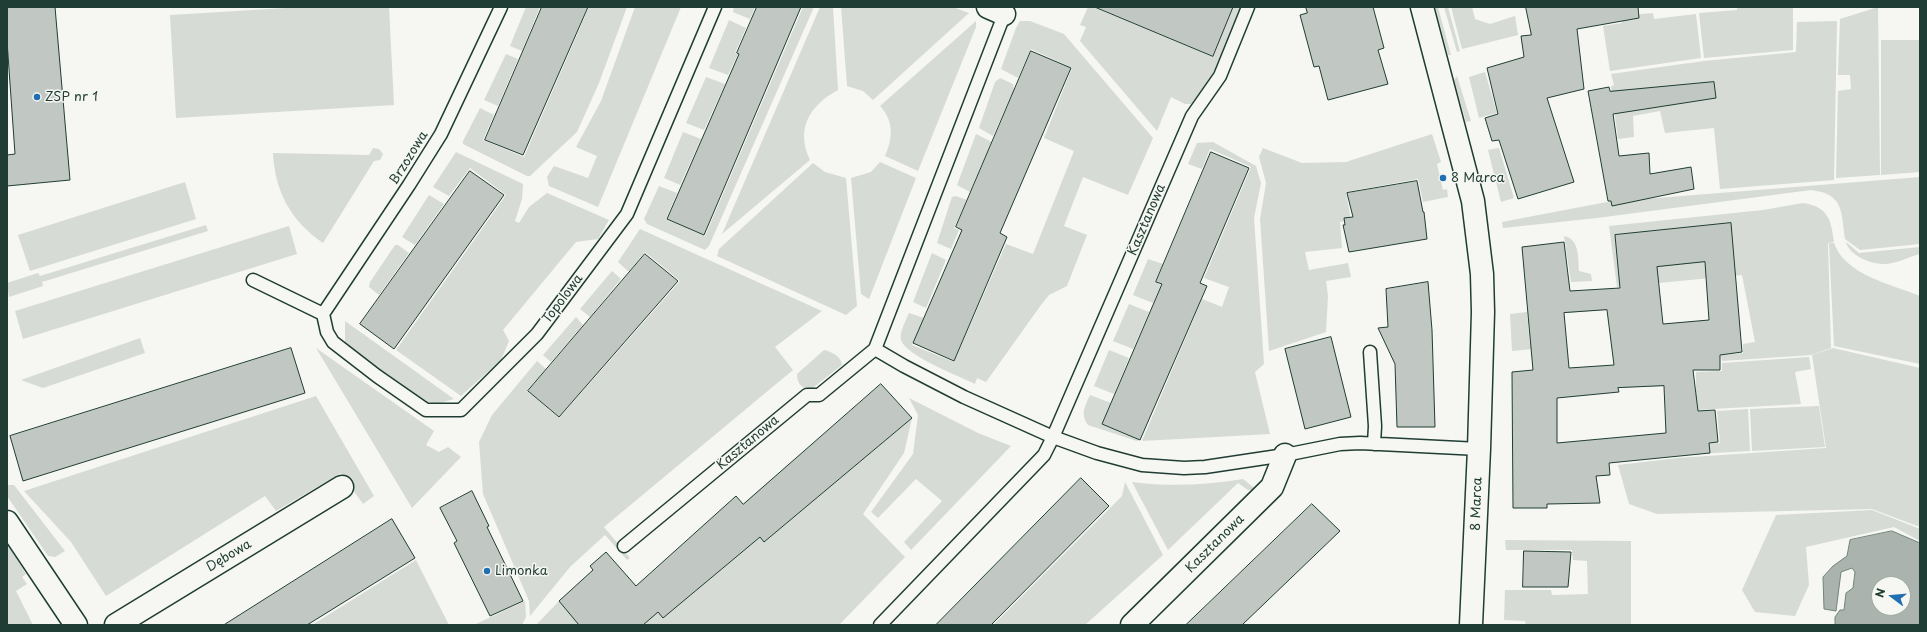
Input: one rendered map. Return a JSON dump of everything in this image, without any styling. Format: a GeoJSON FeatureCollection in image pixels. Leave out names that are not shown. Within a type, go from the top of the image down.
{"type":"FeatureCollection","features":[{"type":"Feature","properties":{"kind":"street","name":"8 Marca"},"geometry":{"type":"LineString","coordinates":[[1422,7],[1465,165],[1479,239],[1482,274],[1483,312],[1479,449],[1471,625]]}},
{"type":"Feature","properties":{"kind":"street","name":"Kasztanowa"},"geometry":{"type":"LineString","coordinates":[[1132,625],[1272,487],[1285,455]]}},
{"type":"Feature","properties":{"kind":"street","name":"Dębowa"},"geometry":{"type":"LineString","coordinates":[[116,625],[342,487]]}},
{"type":"Feature","properties":{"kind":"street"},"geometry":{"type":"LineString","coordinates":[[7,522],[76,625]]}},
{"type":"Feature","properties":{"kind":"lane","name":"Brzozowa"},"geometry":{"type":"LineString","coordinates":[[323,314],[441,134],[501,7]]}},
{"type":"Feature","properties":{"kind":"lane","name":"Topolowa"},"geometry":{"type":"LineString","coordinates":[[323,314],[326,332],[333,342],[377,376],[426,410],[461,410],[537,334],[627,214],[715,7]]}},
{"type":"Feature","properties":{"kind":"lane","name":"Kasztanowa"},"geometry":{"type":"LineString","coordinates":[[880,625],[1044,454],[1053,437],[1192,116],[1220,76],[1248,7]]}},
{"type":"Feature","properties":{"kind":"lane","name":"Kasztanowa"},"geometry":{"type":"LineString","coordinates":[[624,546],[807,395],[819,395],[875,349],[1000,9]]}},
{"type":"Feature","properties":{"kind":"lane"},"geometry":{"type":"LineString","coordinates":[[253,280],[323,314]]}},
{"type":"Feature","properties":{"kind":"lane"},"geometry":{"type":"LineString","coordinates":[[875,349],[964,397],[1053,437],[1120,460],[1142,465],[1171,468],[1205,467],[1285,455],[1340,444],[1374,444],[1479,449]]}},
{"type":"Feature","properties":{"kind":"lane"},"geometry":{"type":"LineString","coordinates":[[1370,352],[1375,426],[1374,444]]}},
{"type":"Feature","properties":{"kind":"shaded area"},"geometry":{"type":"Polygon","coordinates":[[[303,7],[389,7],[394,105],[176,118],[170,15],[303,7]]]}},
{"type":"Feature","properties":{"kind":"shaded area"},"geometry":{"type":"Polygon","coordinates":[[[526,7],[540,7],[522,51],[510,46],[526,7]]]}},
{"type":"Feature","properties":{"kind":"shaded area"},"geometry":{"type":"Polygon","coordinates":[[[589,7],[627,7],[599,83],[577,132],[530,176],[527,176],[463,144],[463,141],[480,108],[494,115],[483,140],[524,157],[589,7]]]}},
{"type":"Feature","properties":{"kind":"shaded area"},"geometry":{"type":"Polygon","coordinates":[[[635,7],[681,7],[598,207],[549,186],[547,177],[554,166],[588,178],[597,156],[576,147],[601,101],[635,7]]]}},
{"type":"Feature","properties":{"kind":"shaded area"},"geometry":{"type":"Polygon","coordinates":[[[734,7],[755,7],[750,19],[733,12],[734,7]]]}},
{"type":"Feature","properties":{"kind":"shaded area"},"geometry":{"type":"Polygon","coordinates":[[[803,7],[814,7],[709,246],[705,250],[647,224],[644,219],[659,186],[677,193],[666,219],[705,236],[803,7]]]}},
{"type":"Feature","properties":{"kind":"shaded area"},"geometry":{"type":"Polygon","coordinates":[[[820,7],[833,7],[838,90],[820,103],[808,119],[804,138],[810,160],[722,234],[820,7]]]}},
{"type":"Feature","properties":{"kind":"shaded area"},"geometry":{"type":"Polygon","coordinates":[[[841,7],[953,7],[969,13],[873,100],[863,91],[847,86],[841,7]]]}},
{"type":"Feature","properties":{"kind":"shaded area"},"geometry":{"type":"Polygon","coordinates":[[[1088,7],[1093,7],[1213,56],[1233,7],[1240,7],[1211,78],[1191,104],[1185,104],[1171,97],[1157,131],[1080,41],[1086,27],[1080,25],[1088,7]]]}},
{"type":"Feature","properties":{"kind":"shaded area"},"geometry":{"type":"Polygon","coordinates":[[[1435,7],[1438,7],[1451,55],[1448,55],[1435,7]]]}},
{"type":"Feature","properties":{"kind":"shaded area"},"geometry":{"type":"Polygon","coordinates":[[[1444,7],[1448,7],[1460,51],[1457,52],[1444,7]]]}},
{"type":"Feature","properties":{"kind":"shaded area"},"geometry":{"type":"Polygon","coordinates":[[[1451,7],[1472,7],[1475,19],[1490,24],[1515,16],[1518,35],[1462,49],[1451,7]]]}},
{"type":"Feature","properties":{"kind":"shaded area"},"geometry":{"type":"Polygon","coordinates":[[[1619,7],[1629,15],[1653,13],[1654,19],[1696,14],[1701,58],[1610,71],[1603,26],[1622,23],[1619,7]]]}},
{"type":"Feature","properties":{"kind":"shaded area"},"geometry":{"type":"Polygon","coordinates":[[[1737,7],[1793,7],[1793,50],[1704,58],[1699,13],[1737,10],[1737,7]]]}},
{"type":"Feature","properties":{"kind":"shaded area"},"geometry":{"type":"Polygon","coordinates":[[[1878,7],[1880,175],[1836,178],[1838,91],[1851,89],[1850,75],[1838,75],[1840,19],[1878,7]]]}},
{"type":"Feature","properties":{"kind":"shaded area"},"geometry":{"type":"Polygon","coordinates":[[[729,20],[746,28],[735,53],[738,54],[728,75],[709,68],[729,20]]]}},
{"type":"Feature","properties":{"kind":"shaded area"},"geometry":{"type":"Polygon","coordinates":[[[976,21],[976,27],[918,171],[885,156],[890,143],[891,130],[888,118],[880,106],[976,21]]]}},
{"type":"Feature","properties":{"kind":"shaded area"},"geometry":{"type":"Polygon","coordinates":[[[1020,21],[1030,21],[1064,34],[1153,138],[1128,195],[1083,177],[1064,226],[1087,235],[1067,286],[1049,295],[986,382],[977,378],[975,384],[922,359],[905,346],[901,340],[901,334],[909,313],[924,318],[912,345],[954,362],[1006,244],[1033,254],[1074,151],[1044,138],[1072,68],[1031,49],[1018,78],[1001,69],[1020,21]]]}},
{"type":"Feature","properties":{"kind":"shaded area"},"geometry":{"type":"Polygon","coordinates":[[[1837,21],[1834,180],[1720,189],[1714,128],[1665,133],[1660,111],[1633,116],[1634,137],[1618,139],[1611,86],[1614,85],[1611,74],[1704,61],[1796,52],[1797,22],[1837,21]]]}},
{"type":"Feature","properties":{"kind":"shaded area"},"geometry":{"type":"Polygon","coordinates":[[[1881,40],[1920,40],[1920,172],[1881,175],[1881,40]]]}},
{"type":"Feature","properties":{"kind":"shaded area"},"geometry":{"type":"Polygon","coordinates":[[[506,54],[518,59],[498,106],[484,100],[506,54]]]}},
{"type":"Feature","properties":{"kind":"shaded area"},"geometry":{"type":"Polygon","coordinates":[[[1485,72],[1497,113],[1479,118],[1469,77],[1485,72]]]}},
{"type":"Feature","properties":{"kind":"shaded area"},"geometry":{"type":"Polygon","coordinates":[[[1457,76],[1471,121],[1466,122],[1454,80],[1457,76]]]}},
{"type":"Feature","properties":{"kind":"shaded area"},"geometry":{"type":"Polygon","coordinates":[[[706,77],[725,84],[704,130],[686,123],[706,77]]]}},
{"type":"Feature","properties":{"kind":"shaded area"},"geometry":{"type":"Polygon","coordinates":[[[1000,78],[1013,84],[1014,90],[993,136],[979,128],[995,82],[1000,78]]]}},
{"type":"Feature","properties":{"kind":"shaded area"},"geometry":{"type":"Polygon","coordinates":[[[683,132],[701,139],[680,185],[664,178],[683,132]]]}},
{"type":"Feature","properties":{"kind":"shaded area"},"geometry":{"type":"Polygon","coordinates":[[[976,134],[992,142],[970,192],[957,185],[976,134]]]}},
{"type":"Feature","properties":{"kind":"shaded area"},"geometry":{"type":"Polygon","coordinates":[[[1432,134],[1441,162],[1437,164],[1443,190],[1447,189],[1448,197],[1423,202],[1418,179],[1346,192],[1351,220],[1340,222],[1342,248],[1305,252],[1309,270],[1348,263],[1351,277],[1326,281],[1328,296],[1326,332],[1269,351],[1260,219],[1266,183],[1259,157],[1263,148],[1302,163],[1346,162],[1432,134]]]}},
{"type":"Feature","properties":{"kind":"shaded area"},"geometry":{"type":"Polygon","coordinates":[[[1213,142],[1256,166],[1261,183],[1254,218],[1264,364],[1255,372],[1270,434],[1142,441],[1202,299],[1222,307],[1229,287],[1204,278],[1251,167],[1210,149],[1202,169],[1188,164],[1197,143],[1213,142]]]}},
{"type":"Feature","properties":{"kind":"shaded area"},"geometry":{"type":"Polygon","coordinates":[[[373,148],[379,149],[383,154],[380,160],[374,161],[323,243],[302,225],[287,204],[281,193],[277,180],[273,153],[369,155],[373,148]]]}},
{"type":"Feature","properties":{"kind":"shaded area"},"geometry":{"type":"Polygon","coordinates":[[[1499,148],[1514,198],[1501,202],[1488,150],[1499,148]]]}},
{"type":"Feature","properties":{"kind":"shaded area"},"geometry":{"type":"Polygon","coordinates":[[[456,152],[523,184],[522,199],[515,221],[519,223],[529,207],[547,193],[609,220],[598,239],[576,242],[503,330],[509,341],[501,360],[461,396],[396,350],[506,195],[470,168],[449,196],[433,187],[456,152]]]}},
{"type":"Feature","properties":{"kind":"shaded area"},"geometry":{"type":"Polygon","coordinates":[[[880,162],[916,178],[869,299],[861,294],[851,178],[871,172],[880,162]]]}},
{"type":"Feature","properties":{"kind":"shaded area"},"geometry":{"type":"Polygon","coordinates":[[[813,163],[825,172],[846,178],[857,306],[846,315],[717,256],[719,249],[813,163]]]}},
{"type":"Feature","properties":{"kind":"shaded area"},"geometry":{"type":"Polygon","coordinates":[[[1920,177],[1920,244],[1860,250],[1845,239],[1841,212],[1835,200],[1830,195],[1811,190],[1597,218],[1503,228],[1502,222],[1607,202],[1920,177]]]}},
{"type":"Feature","properties":{"kind":"shaded area"},"geometry":{"type":"Polygon","coordinates":[[[185,182],[196,219],[30,271],[18,235],[185,182]]]}},
{"type":"Feature","properties":{"kind":"shaded area"},"geometry":{"type":"Polygon","coordinates":[[[429,195],[444,204],[415,245],[402,237],[429,195]]]}},
{"type":"Feature","properties":{"kind":"shaded area"},"geometry":{"type":"Polygon","coordinates":[[[956,196],[967,200],[954,228],[959,230],[951,249],[937,243],[952,197],[956,196]]]}},
{"type":"Feature","properties":{"kind":"shaded area"},"geometry":{"type":"Polygon","coordinates":[[[1803,203],[1818,208],[1827,215],[1833,234],[1834,242],[1828,243],[1831,348],[1811,355],[1722,361],[1721,355],[1743,353],[1743,344],[1755,342],[1742,275],[1617,287],[1609,226],[1763,210],[1803,203]]]}},
{"type":"Feature","properties":{"kind":"shaded area"},"geometry":{"type":"Polygon","coordinates":[[[206,225],[208,231],[42,282],[43,286],[9,297],[7,283],[38,273],[40,276],[206,225]]]}},
{"type":"Feature","properties":{"kind":"shaded area"},"geometry":{"type":"Polygon","coordinates":[[[289,226],[297,254],[23,339],[15,311],[289,226]]]}},
{"type":"Feature","properties":{"kind":"shaded area"},"geometry":{"type":"Polygon","coordinates":[[[640,229],[822,311],[775,347],[793,370],[604,527],[630,558],[627,560],[605,535],[570,567],[530,616],[529,601],[483,494],[479,442],[492,415],[537,361],[546,369],[527,391],[559,418],[680,281],[645,252],[629,272],[618,262],[640,229]]]}},
{"type":"Feature","properties":{"kind":"shaded area"},"geometry":{"type":"Polygon","coordinates":[[[1564,236],[1573,241],[1576,245],[1579,271],[1591,274],[1592,281],[1571,282],[1564,236]]]}},
{"type":"Feature","properties":{"kind":"shaded area"},"geometry":{"type":"Polygon","coordinates":[[[1846,242],[1859,253],[1920,247],[1920,254],[1893,263],[1878,264],[1856,255],[1851,251],[1846,242]]]}},
{"type":"Feature","properties":{"kind":"shaded area"},"geometry":{"type":"Polygon","coordinates":[[[1829,243],[1834,243],[1840,254],[1858,271],[1920,296],[1920,364],[1834,346],[1829,243]]]}},
{"type":"Feature","properties":{"kind":"shaded area"},"geometry":{"type":"Polygon","coordinates":[[[395,245],[398,245],[409,253],[379,295],[369,287],[370,282],[395,245]]]}},
{"type":"Feature","properties":{"kind":"shaded area"},"geometry":{"type":"Polygon","coordinates":[[[932,253],[946,260],[926,308],[913,302],[932,253]]]}},
{"type":"Feature","properties":{"kind":"shaded area"},"geometry":{"type":"Polygon","coordinates":[[[1148,259],[1163,264],[1155,282],[1161,285],[1153,303],[1133,295],[1148,259]]]}},
{"type":"Feature","properties":{"kind":"shaded area"},"geometry":{"type":"Polygon","coordinates":[[[612,271],[621,279],[590,317],[580,309],[612,271]]]}},
{"type":"Feature","properties":{"kind":"shaded area"},"geometry":{"type":"Polygon","coordinates":[[[1129,304],[1149,312],[1133,349],[1113,341],[1129,304]]]}},
{"type":"Feature","properties":{"kind":"shaded area"},"geometry":{"type":"Polygon","coordinates":[[[1527,312],[1530,346],[1543,345],[1543,348],[1512,351],[1510,314],[1527,312]]]}},
{"type":"Feature","properties":{"kind":"shaded area"},"geometry":{"type":"Polygon","coordinates":[[[576,317],[583,325],[551,362],[543,355],[576,317]]]}},
{"type":"Feature","properties":{"kind":"shaded area"},"geometry":{"type":"Polygon","coordinates":[[[345,321],[454,399],[440,403],[424,402],[345,345],[345,321]]]}},
{"type":"Feature","properties":{"kind":"shaded area"},"geometry":{"type":"Polygon","coordinates":[[[140,338],[145,353],[43,388],[21,380],[140,338]]]}},
{"type":"Feature","properties":{"kind":"shaded area"},"geometry":{"type":"Polygon","coordinates":[[[316,348],[434,431],[426,445],[439,452],[448,447],[461,457],[412,508],[316,348]]]}},
{"type":"Feature","properties":{"kind":"shaded area"},"geometry":{"type":"Polygon","coordinates":[[[1833,348],[1920,368],[1920,527],[1872,509],[1657,514],[1629,504],[1618,465],[1678,458],[1826,448],[1812,355],[1833,348]]]}},
{"type":"Feature","properties":{"kind":"shaded area"},"geometry":{"type":"Polygon","coordinates":[[[824,350],[833,353],[838,357],[842,365],[810,390],[804,388],[800,385],[797,374],[824,350]]]}},
{"type":"Feature","properties":{"kind":"shaded area"},"geometry":{"type":"Polygon","coordinates":[[[1109,350],[1129,358],[1114,394],[1094,386],[1109,350]]]}},
{"type":"Feature","properties":{"kind":"shaded area"},"geometry":{"type":"Polygon","coordinates":[[[1809,357],[1811,369],[1795,372],[1801,404],[1696,410],[1696,372],[1722,371],[1722,363],[1809,357]]]}},
{"type":"Feature","properties":{"kind":"shaded area"},"geometry":{"type":"Polygon","coordinates":[[[1090,395],[1111,403],[1102,424],[1139,440],[1137,441],[1088,425],[1084,417],[1084,410],[1090,395]]]}},
{"type":"Feature","properties":{"kind":"shaded area"},"geometry":{"type":"Polygon","coordinates":[[[316,396],[374,496],[363,504],[341,473],[276,511],[265,496],[106,596],[71,542],[24,491],[316,396]]]}},
{"type":"Feature","properties":{"kind":"shaded area"},"geometry":{"type":"Polygon","coordinates":[[[909,398],[978,433],[1011,446],[911,550],[904,542],[942,501],[916,479],[878,518],[871,512],[913,454],[918,415],[909,398]]]}},
{"type":"Feature","properties":{"kind":"shaded area"},"geometry":{"type":"Polygon","coordinates":[[[1819,406],[1825,447],[1752,451],[1750,409],[1819,406]]]}},
{"type":"Feature","properties":{"kind":"shaded area"},"geometry":{"type":"Polygon","coordinates":[[[1748,409],[1750,451],[1679,455],[1695,444],[1720,443],[1717,411],[1748,409]]]}},
{"type":"Feature","properties":{"kind":"shaded area"},"geometry":{"type":"Polygon","coordinates":[[[912,418],[904,453],[863,514],[905,557],[839,625],[643,625],[648,620],[647,618],[656,610],[663,617],[760,537],[764,542],[912,418]]]}},
{"type":"Feature","properties":{"kind":"shaded area"},"geometry":{"type":"Polygon","coordinates":[[[1243,479],[1258,491],[1248,490],[1238,483],[1168,550],[1132,482],[1146,484],[1188,485],[1243,479]]]}},
{"type":"Feature","properties":{"kind":"shaded area"},"geometry":{"type":"Polygon","coordinates":[[[1125,482],[1163,555],[1085,625],[993,625],[1122,496],[1125,482]]]}},
{"type":"Feature","properties":{"kind":"shaded area"},"geometry":{"type":"Polygon","coordinates":[[[7,485],[14,485],[65,551],[55,557],[48,556],[7,496],[7,485]]]}},
{"type":"Feature","properties":{"kind":"shaded area"},"geometry":{"type":"Polygon","coordinates":[[[1872,510],[1920,529],[1920,541],[1894,527],[1806,547],[1809,585],[1795,616],[1755,612],[1742,590],[1776,515],[1872,510]]]}},
{"type":"Feature","properties":{"kind":"shaded area"},"geometry":{"type":"Polygon","coordinates":[[[1892,531],[1920,543],[1920,625],[1835,625],[1835,617],[1840,610],[1844,610],[1846,593],[1853,588],[1855,572],[1852,568],[1841,572],[1836,611],[1824,609],[1823,577],[1833,566],[1847,556],[1850,540],[1892,531]]]}},
{"type":"Feature","properties":{"kind":"shaded area"},"geometry":{"type":"Polygon","coordinates":[[[1505,540],[1631,541],[1631,625],[1526,625],[1525,621],[1504,620],[1505,590],[1551,590],[1552,595],[1588,594],[1587,561],[1573,560],[1572,550],[1506,550],[1505,540]]]}},
{"type":"Feature","properties":{"kind":"shaded area"},"geometry":{"type":"Polygon","coordinates":[[[7,543],[26,574],[22,577],[27,584],[16,591],[33,625],[7,625],[7,543]]]}},
{"type":"Feature","properties":{"kind":"shaded area"},"geometry":{"type":"Polygon","coordinates":[[[416,560],[449,625],[312,625],[416,560]]]}},
{"type":"Feature","properties":{"kind":"shaded area"},"geometry":{"type":"Polygon","coordinates":[[[525,601],[526,617],[522,625],[476,625],[476,624],[525,601]]]}},
{"type":"Feature","properties":{"kind":"shaded area"},"geometry":{"type":"Polygon","coordinates":[[[559,601],[579,625],[536,625],[559,601]]]}},
{"type":"Feature","properties":{"kind":"building","name":"ZSP nr 1"},"geometry":{"type":"Polygon","coordinates":[[[7,7],[55,7],[70,180],[7,186],[7,155],[15,154],[7,41],[7,7]]]}},
{"type":"Feature","properties":{"kind":"building"},"geometry":{"type":"Polygon","coordinates":[[[542,7],[588,7],[523,155],[485,140],[542,7]]]}},
{"type":"Feature","properties":{"kind":"building"},"geometry":{"type":"Polygon","coordinates":[[[757,7],[801,7],[704,235],[667,219],[739,54],[737,53],[757,7]]]}},
{"type":"Feature","properties":{"kind":"building"},"geometry":{"type":"Polygon","coordinates":[[[1095,7],[1233,7],[1213,56],[1095,7]]]}},
{"type":"Feature","properties":{"kind":"building"},"geometry":{"type":"Polygon","coordinates":[[[1306,7],[1373,7],[1384,48],[1378,50],[1388,84],[1328,100],[1319,66],[1314,67],[1300,15],[1307,13],[1306,7]]]}},
{"type":"Feature","properties":{"kind":"building"},"geometry":{"type":"Polygon","coordinates":[[[1526,7],[1638,7],[1639,18],[1577,29],[1584,89],[1547,98],[1574,182],[1518,199],[1499,140],[1492,141],[1485,118],[1498,114],[1487,68],[1524,57],[1521,36],[1531,35],[1526,7]]]}},
{"type":"Feature","properties":{"kind":"building"},"geometry":{"type":"Polygon","coordinates":[[[1031,51],[1071,68],[1000,233],[1007,237],[954,361],[913,343],[962,230],[956,227],[1031,51]]]}},
{"type":"Feature","properties":{"kind":"building"},"geometry":{"type":"Polygon","coordinates":[[[1714,82],[1716,98],[1613,114],[1619,156],[1649,153],[1650,174],[1691,167],[1694,189],[1612,206],[1611,201],[1608,201],[1588,91],[1609,87],[1610,91],[1714,82]]]}},
{"type":"Feature","properties":{"kind":"building"},"geometry":{"type":"Polygon","coordinates":[[[1211,152],[1249,168],[1200,283],[1207,286],[1140,440],[1102,424],[1162,284],[1156,282],[1211,152]]]}},
{"type":"Feature","properties":{"kind":"building"},"geometry":{"type":"Polygon","coordinates":[[[470,171],[504,195],[394,349],[360,324],[470,171]]]}},
{"type":"Feature","properties":{"kind":"building"},"geometry":{"type":"Polygon","coordinates":[[[1417,181],[1424,212],[1427,239],[1349,252],[1343,225],[1345,225],[1344,218],[1353,217],[1347,193],[1417,181]]]}},
{"type":"Feature","properties":{"kind":"building"},"geometry":{"type":"Polygon","coordinates":[[[1731,223],[1742,352],[1720,355],[1720,370],[1693,370],[1698,411],[1715,410],[1718,442],[1709,443],[1710,453],[1609,463],[1610,475],[1596,476],[1600,503],[1547,504],[1547,508],[1513,508],[1512,372],[1533,370],[1522,247],[1564,242],[1570,291],[1620,288],[1615,235],[1731,223]],[[1705,262],[1657,267],[1663,324],[1709,320],[1705,262]],[[1607,310],[1564,313],[1569,368],[1614,365],[1607,310]],[[1664,386],[1618,388],[1619,392],[1557,398],[1557,443],[1666,433],[1664,386]]]}},
{"type":"Feature","properties":{"kind":"building"},"geometry":{"type":"Polygon","coordinates":[[[645,254],[678,281],[559,417],[528,391],[645,254]]]}},
{"type":"Feature","properties":{"kind":"building"},"geometry":{"type":"Polygon","coordinates":[[[1428,282],[1432,330],[1435,427],[1397,427],[1395,364],[1378,328],[1388,327],[1386,289],[1428,282]]]}},
{"type":"Feature","properties":{"kind":"building"},"geometry":{"type":"Polygon","coordinates":[[[1331,337],[1351,417],[1305,429],[1285,349],[1331,337]]]}},
{"type":"Feature","properties":{"kind":"building"},"geometry":{"type":"Polygon","coordinates":[[[291,348],[305,393],[23,481],[10,436],[291,348]]]}},
{"type":"Feature","properties":{"kind":"building"},"geometry":{"type":"Polygon","coordinates":[[[881,384],[912,418],[764,542],[760,537],[663,618],[658,612],[643,625],[579,625],[559,601],[593,570],[590,566],[606,552],[636,586],[736,496],[743,504],[881,384]]]}},
{"type":"Feature","properties":{"kind":"building"},"geometry":{"type":"Polygon","coordinates":[[[1081,478],[1109,506],[991,625],[936,625],[1081,478]]]}},
{"type":"Feature","properties":{"kind":"building"},"geometry":{"type":"Polygon","coordinates":[[[472,491],[489,526],[487,527],[523,601],[490,616],[454,543],[457,541],[440,508],[472,491]]]}},
{"type":"Feature","properties":{"kind":"building"},"geometry":{"type":"Polygon","coordinates":[[[1312,504],[1340,531],[1242,625],[1186,625],[1312,504]]]}},
{"type":"Feature","properties":{"kind":"building"},"geometry":{"type":"Polygon","coordinates":[[[392,519],[415,558],[307,625],[224,625],[392,519]]]}},
{"type":"Feature","properties":{"kind":"building"},"geometry":{"type":"Polygon","coordinates":[[[1524,551],[1571,552],[1568,587],[1523,587],[1524,551]]]}},
{"type":"Feature","properties":{"kind":"place","name":"ZSP nr 1"},"geometry":{"type":"Point","coordinates":[37,97]}},
{"type":"Feature","properties":{"kind":"place","name":"8 Marca"},"geometry":{"type":"Point","coordinates":[1443,178]}},
{"type":"Feature","properties":{"kind":"place","name":"Limonka"},"geometry":{"type":"Point","coordinates":[487,571]}}]}
